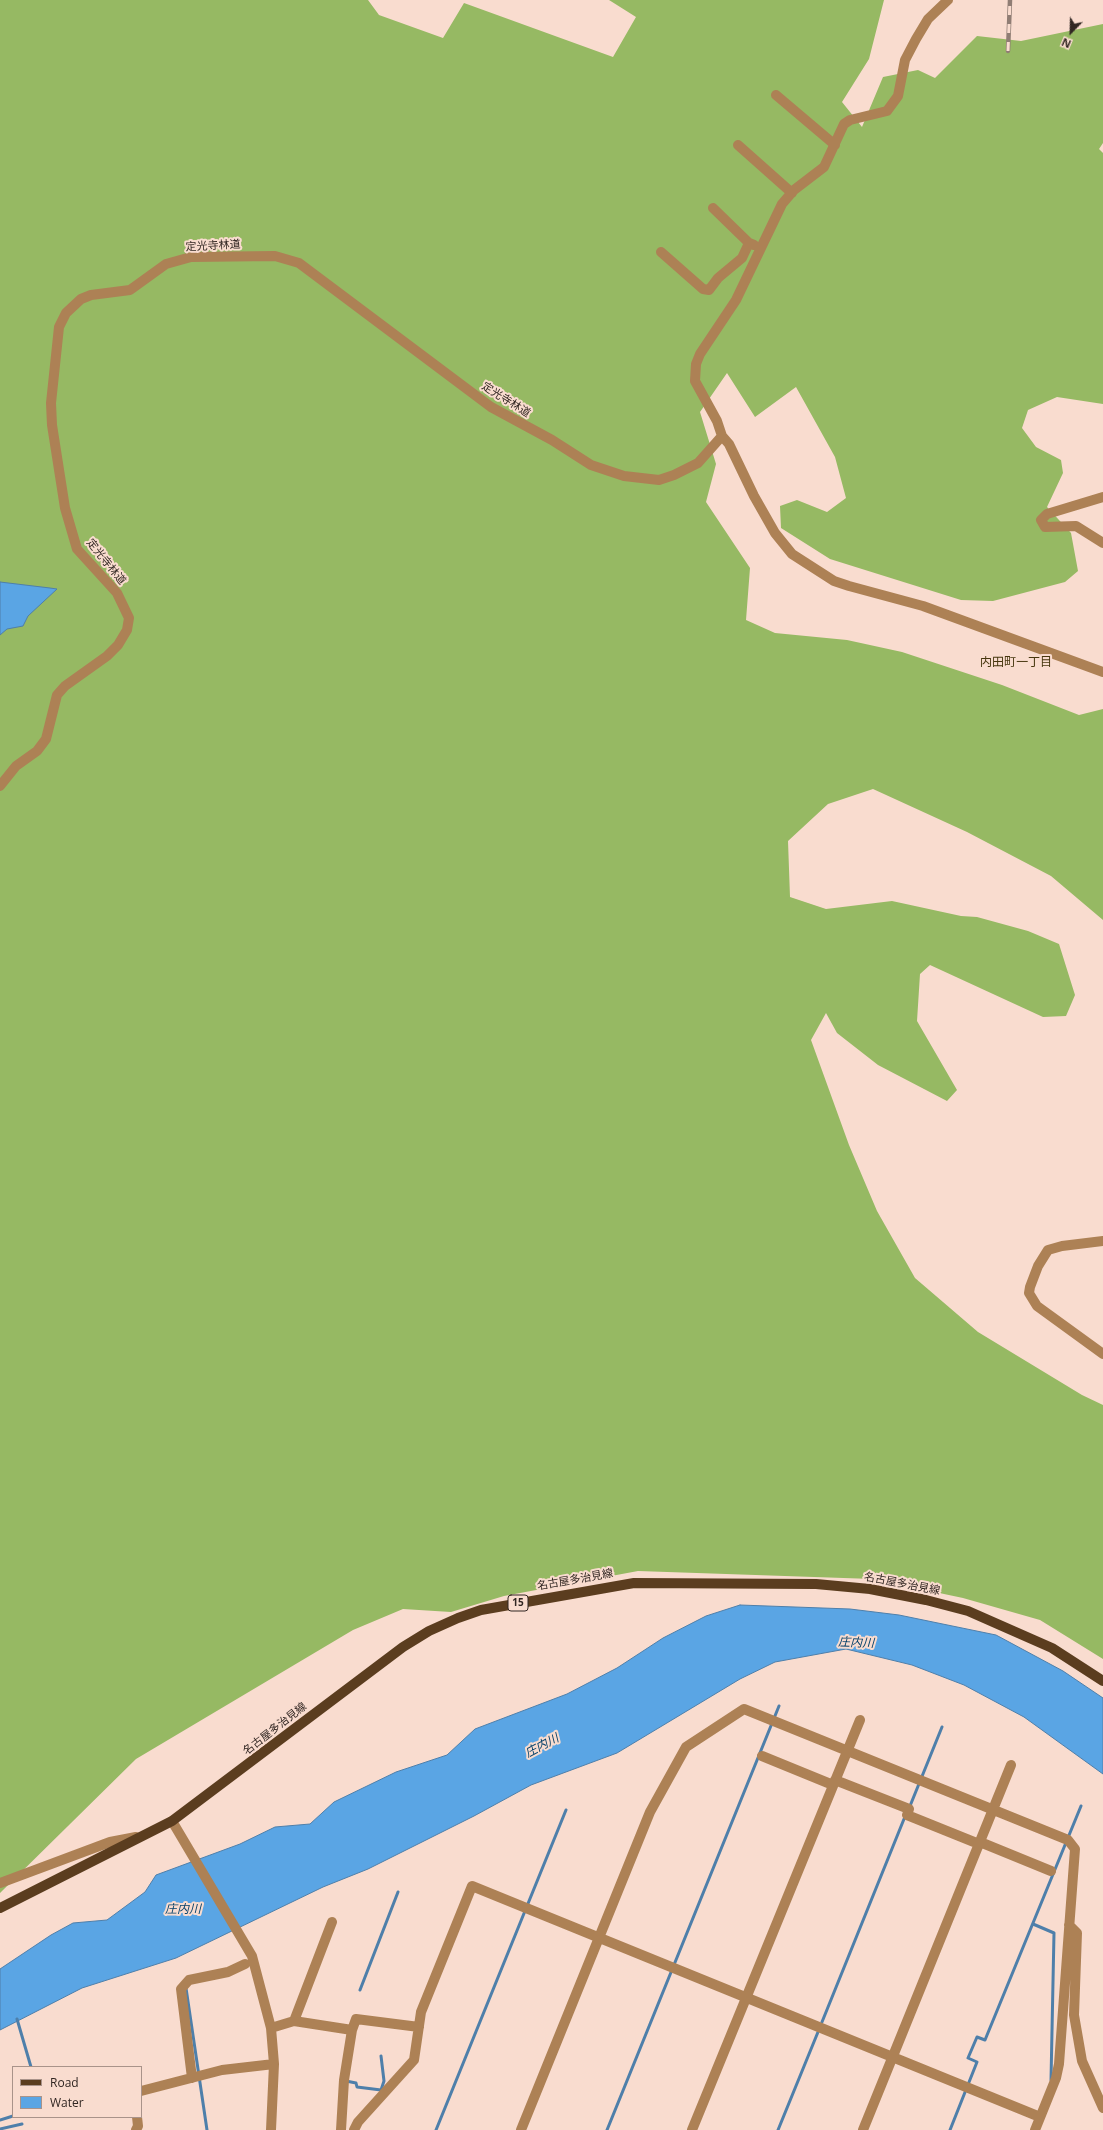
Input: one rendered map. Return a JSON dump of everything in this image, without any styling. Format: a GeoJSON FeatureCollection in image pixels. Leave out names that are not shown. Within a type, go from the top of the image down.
{"type":"FeatureCollection","features":[{"type":"Feature","properties":{"kind":"main road","name":"名古屋多治見線"},"geometry":{"type":"LineString","coordinates":[[0,1908],[172,1821],[402,1647],[429,1631],[481,1610],[634,1583],[816,1584],[870,1590],[926,1600],[968,1611],[1052,1648],[1103,1680]]}},
{"type":"Feature","properties":{"kind":"street"},"geometry":{"type":"LineString","coordinates":[[948,0],[928,19],[916,39],[905,60],[898,96],[887,111],[850,120],[844,124],[824,167],[792,193],[782,204],[760,247],[736,300],[707,342],[696,364],[696,381],[717,421],[722,436],[729,444],[754,496],[775,533],[792,554],[834,581],[924,606],[1103,672]]}},
{"type":"Feature","properties":{"kind":"street"},"geometry":{"type":"LineString","coordinates":[[776,95],[834,145]]}},
{"type":"Feature","properties":{"kind":"street"},"geometry":{"type":"LineString","coordinates":[[738,145],[792,193]]}},
{"type":"Feature","properties":{"kind":"street"},"geometry":{"type":"LineString","coordinates":[[713,208],[750,243],[760,247]]}},
{"type":"Feature","properties":{"kind":"street"},"geometry":{"type":"LineString","coordinates":[[661,252],[703,289],[709,290],[718,278],[742,258],[750,243]]}},
{"type":"Feature","properties":{"kind":"street","name":"定光寺林道"},"geometry":{"type":"LineString","coordinates":[[0,786],[16,766],[37,751],[46,739],[57,695],[65,686],[107,656],[118,645],[127,630],[129,618],[117,593],[77,549],[65,508],[52,426],[51,403],[59,327],[66,313],[81,299],[91,295],[130,290],[166,264],[191,257],[275,256],[299,263],[491,407],[552,440],[591,465],[624,476],[659,480],[674,475],[698,463],[722,436]]}},
{"type":"Feature","properties":{"kind":"street"},"geometry":{"type":"LineString","coordinates":[[1103,497],[1047,514],[1041,520],[1045,527],[1076,526],[1103,544]]}},
{"type":"Feature","properties":{"kind":"street"},"geometry":{"type":"LineString","coordinates":[[1103,1240],[1062,1246],[1048,1250],[1038,1266],[1029,1293],[1037,1306],[1103,1354]]}},
{"type":"Feature","properties":{"kind":"street"},"geometry":{"type":"LineString","coordinates":[[521,2130],[650,1812],[686,1747],[744,1709],[1068,1840],[1075,1849],[1059,2064],[1056,2078],[1035,2130]]}},
{"type":"Feature","properties":{"kind":"street"},"geometry":{"type":"LineString","coordinates":[[692,2130],[860,1720]]}},
{"type":"Feature","properties":{"kind":"street"},"geometry":{"type":"LineString","coordinates":[[762,1756],[910,1809],[907,1815],[1051,1871]]}},
{"type":"Feature","properties":{"kind":"street"},"geometry":{"type":"LineString","coordinates":[[863,2130],[1012,1765]]}},
{"type":"Feature","properties":{"kind":"street"},"geometry":{"type":"LineString","coordinates":[[172,1821],[252,1956],[271,2028],[274,2064],[271,2130]]}},
{"type":"Feature","properties":{"kind":"street"},"geometry":{"type":"LineString","coordinates":[[0,1883],[110,1842],[143,1836]]}},
{"type":"Feature","properties":{"kind":"street"},"geometry":{"type":"LineString","coordinates":[[354,2130],[358,2122],[414,2060],[421,2012],[472,1886],[1040,2117]]}},
{"type":"Feature","properties":{"kind":"street"},"geometry":{"type":"LineString","coordinates":[[294,2022],[332,1922]]}},
{"type":"Feature","properties":{"kind":"street"},"geometry":{"type":"LineString","coordinates":[[1069,1925],[1077,1933],[1074,2015],[1082,2061],[1103,2108]]}},
{"type":"Feature","properties":{"kind":"street"},"geometry":{"type":"LineString","coordinates":[[192,2078],[181,1988],[189,1980],[228,1972],[245,1964]]}},
{"type":"Feature","properties":{"kind":"street"},"geometry":{"type":"LineString","coordinates":[[341,2130],[344,2080],[352,2030],[356,2019],[419,2027]]}},
{"type":"Feature","properties":{"kind":"street"},"geometry":{"type":"LineString","coordinates":[[271,2028],[294,2022],[352,2030]]}},
{"type":"Feature","properties":{"kind":"street"},"geometry":{"type":"LineString","coordinates":[[142,2091],[222,2070],[274,2064]]}},
{"type":"Feature","properties":{"kind":"street"},"geometry":{"type":"LineString","coordinates":[[136,2130],[138,2126],[137,2118]]}},
{"type":"Feature","properties":{"kind":"green space"},"geometry":{"type":"Polygon","coordinates":[[[0,0],[368,0],[379,15],[443,38],[464,3],[613,57],[636,17],[609,0],[884,0],[869,59],[842,102],[862,127],[883,77],[918,70],[935,78],[977,36],[1021,41],[1103,24],[1103,143],[1099,149],[1103,153],[1103,404],[1057,397],[1028,410],[1022,428],[1036,447],[1061,460],[1063,473],[1047,507],[1071,533],[1078,571],[1065,582],[993,601],[961,600],[830,559],[781,528],[780,506],[797,500],[827,512],[846,498],[835,457],[796,387],[755,417],[727,373],[700,412],[716,464],[706,502],[750,568],[746,620],[775,633],[847,640],[902,652],[1002,685],[1079,715],[1103,709],[1103,920],[1051,876],[967,832],[873,789],[828,804],[788,841],[790,897],[826,909],[892,901],[961,916],[977,917],[1028,931],[1059,944],[1075,995],[1066,1016],[1043,1017],[930,965],[920,974],[917,1021],[957,1090],[947,1101],[878,1065],[837,1033],[826,1013],[811,1040],[849,1145],[877,1211],[915,1278],[978,1332],[1082,1395],[1103,1405],[1103,1659],[1040,1620],[963,1598],[873,1579],[638,1571],[504,1596],[451,1612],[403,1609],[353,1630],[136,1759],[0,1893],[0,0]]]}},
{"type":"Feature","properties":{"kind":"water"},"geometry":{"type":"Polygon","coordinates":[[[0,582],[57,589],[28,616],[23,626],[7,629],[0,635],[0,582]]]}},
{"type":"Feature","properties":{"kind":"water","name":"庄内川"},"geometry":{"type":"Polygon","coordinates":[[[740,1605],[850,1609],[899,1615],[996,1635],[1063,1671],[1103,1698],[1103,1774],[1024,1717],[964,1685],[912,1665],[846,1649],[775,1662],[740,1679],[617,1753],[531,1785],[474,1816],[368,1869],[323,1887],[176,1958],[82,1988],[0,2030],[0,1969],[51,1935],[73,1923],[107,1920],[145,1892],[156,1875],[240,1844],[275,1827],[310,1824],[334,1802],[396,1772],[447,1755],[475,1729],[567,1694],[617,1668],[663,1638],[706,1616],[740,1605]]]}},
{"type":"Feature","properties":{"kind":"waterway"},"geometry":{"type":"LineString","coordinates":[[607,2130],[779,1706]]}},
{"type":"Feature","properties":{"kind":"waterway"},"geometry":{"type":"LineString","coordinates":[[910,1806],[942,1727]]}},
{"type":"Feature","properties":{"kind":"waterway"},"geometry":{"type":"LineString","coordinates":[[950,2130],[977,2062],[968,2058],[977,2037],[985,2040],[1081,1806]]}},
{"type":"Feature","properties":{"kind":"waterway"},"geometry":{"type":"LineString","coordinates":[[436,2130],[566,1810]]}},
{"type":"Feature","properties":{"kind":"waterway"},"geometry":{"type":"LineString","coordinates":[[822,2022],[904,1819]]}},
{"type":"Feature","properties":{"kind":"waterway"},"geometry":{"type":"LineString","coordinates":[[360,1990],[398,1892]]}},
{"type":"Feature","properties":{"kind":"waterway"},"geometry":{"type":"LineString","coordinates":[[1033,1924],[1054,1933],[1051,2080]]}},
{"type":"Feature","properties":{"kind":"waterway"},"geometry":{"type":"LineString","coordinates":[[186,1988],[207,2130]]}},
{"type":"Feature","properties":{"kind":"waterway"},"geometry":{"type":"LineString","coordinates":[[17,2019],[31,2066]]}},
{"type":"Feature","properties":{"kind":"waterway"},"geometry":{"type":"LineString","coordinates":[[778,2130],[818,2032]]}},
{"type":"Feature","properties":{"kind":"waterway"},"geometry":{"type":"LineString","coordinates":[[346,2081],[356,2083],[357,2087],[381,2090],[384,2081],[381,2056]]}},
{"type":"Feature","properties":{"kind":"waterway"},"geometry":{"type":"LineString","coordinates":[[0,2120],[12,2116]]}},
{"type":"Feature","properties":{"kind":"waterway"},"geometry":{"type":"LineString","coordinates":[[0,2129],[22,2124]]}},
{"type":"Feature","properties":{"kind":"railway"},"geometry":{"type":"LineString","coordinates":[[1008,51],[1010,0]]}},
{"type":"Feature","properties":{"kind":"district","name":"内田町一丁目"},"geometry":{"type":"Point","coordinates":[1016,663]}}]}
